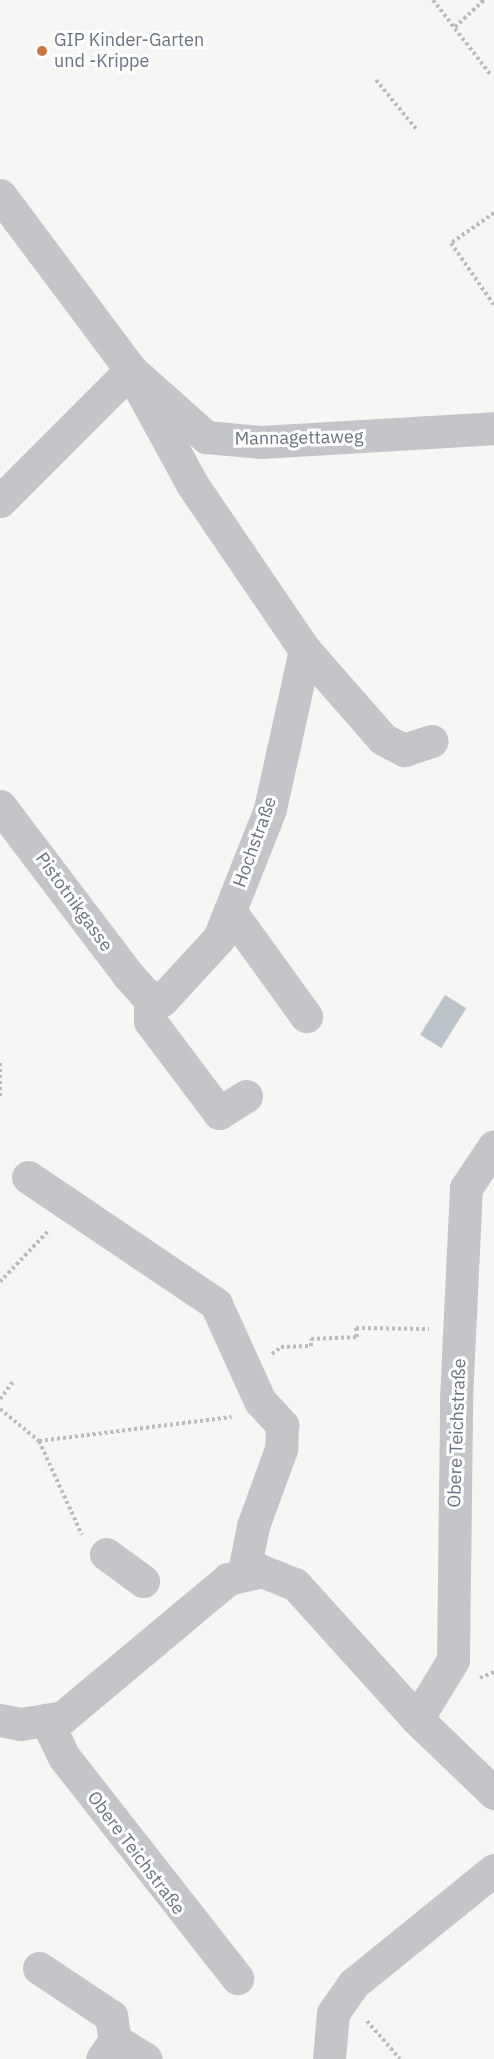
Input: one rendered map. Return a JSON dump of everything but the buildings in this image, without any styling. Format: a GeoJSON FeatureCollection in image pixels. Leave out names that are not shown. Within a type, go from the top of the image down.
{"type":"FeatureCollection","features":[{"type":"Feature","properties":{"kind":"street","name":"Mannagettaweg"},"geometry":{"type":"LineString","coordinates":[[0,195],[131,370],[206,437],[229,440],[494,428]]}},
{"type":"Feature","properties":{"kind":"street"},"geometry":{"type":"LineString","coordinates":[[0,501],[131,370],[192,484],[305,650],[383,739],[404,750],[432,741]]}},
{"type":"Feature","properties":{"kind":"street","name":"Hochstraße"},"geometry":{"type":"LineString","coordinates":[[150,996],[162,1000],[187,978],[219,938],[270,809],[305,650]]}},
{"type":"Feature","properties":{"kind":"street","name":"Pistotnikgasse"},"geometry":{"type":"LineString","coordinates":[[0,806],[66,877],[129,976],[150,996]]}},
{"type":"Feature","properties":{"kind":"street"},"geometry":{"type":"LineString","coordinates":[[230,911],[306,1016]]}},
{"type":"Feature","properties":{"kind":"street"},"geometry":{"type":"LineString","coordinates":[[150,996],[150,1021],[219,1113],[246,1096]]}},
{"type":"Feature","properties":{"kind":"street","name":"Obere Teichstraße"},"geometry":{"type":"LineString","coordinates":[[417,1719],[453,1660],[456,1399],[466,1188],[494,1146]]}},
{"type":"Feature","properties":{"kind":"street"},"geometry":{"type":"LineString","coordinates":[[28,1177],[216,1304],[260,1401],[282,1425],[281,1449],[253,1526],[244,1572]]}},
{"type":"Feature","properties":{"kind":"street"},"geometry":{"type":"LineString","coordinates":[[106,1554],[163,1597]]}},
{"type":"Feature","properties":{"kind":"street"},"geometry":{"type":"LineString","coordinates":[[0,1720],[21,1724],[63,1717],[163,1597],[244,1572],[262,1571],[295,1584],[417,1719],[494,1793]]}},
{"type":"Feature","properties":{"kind":"street","name":"Obere Teichstraße"},"geometry":{"type":"LineString","coordinates":[[46,1720],[64,1757],[237,1978]]}},
{"type":"Feature","properties":{"kind":"street"},"geometry":{"type":"LineString","coordinates":[[329,2059],[329,2028],[342,1997],[367,1970],[494,1870]]}},
{"type":"Feature","properties":{"kind":"street"},"geometry":{"type":"LineString","coordinates":[[39,1968],[111,2016],[109,2049],[146,2059]]}},
{"type":"Feature","properties":{"kind":"path"},"geometry":{"type":"LineString","coordinates":[[433,0],[491,75]]}},
{"type":"Feature","properties":{"kind":"path"},"geometry":{"type":"LineString","coordinates":[[454,27],[484,0]]}},
{"type":"Feature","properties":{"kind":"path"},"geometry":{"type":"LineString","coordinates":[[376,80],[417,130]]}},
{"type":"Feature","properties":{"kind":"path"},"geometry":{"type":"LineString","coordinates":[[494,213],[451,243],[494,305]]}},
{"type":"Feature","properties":{"kind":"path"},"geometry":{"type":"LineString","coordinates":[[0,1063],[0,1098]]}},
{"type":"Feature","properties":{"kind":"path"},"geometry":{"type":"LineString","coordinates":[[0,1282],[70,1205]]}},
{"type":"Feature","properties":{"kind":"path"},"geometry":{"type":"LineString","coordinates":[[281,1347],[357,1336],[356,1328],[438,1329]]}},
{"type":"Feature","properties":{"kind":"path"},"geometry":{"type":"LineString","coordinates":[[0,1399],[13,1382]]}},
{"type":"Feature","properties":{"kind":"path"},"geometry":{"type":"LineString","coordinates":[[39,1441],[237,1417],[260,1401]]}},
{"type":"Feature","properties":{"kind":"path"},"geometry":{"type":"LineString","coordinates":[[0,1409],[39,1441],[75,1525],[106,1554]]}},
{"type":"Feature","properties":{"kind":"path"},"geometry":{"type":"LineString","coordinates":[[342,1997],[400,2059]]}},
{"type":"Feature","properties":{"kind":"shaded area"},"geometry":{"type":"Polygon","coordinates":[[[445,995],[466,1008],[441,1048],[420,1035],[445,995]]]}},
{"type":"Feature","properties":{"kind":"place","name":"GIP Kinder-Garten und -Krippe"},"geometry":{"type":"Point","coordinates":[42,51]}}]}
